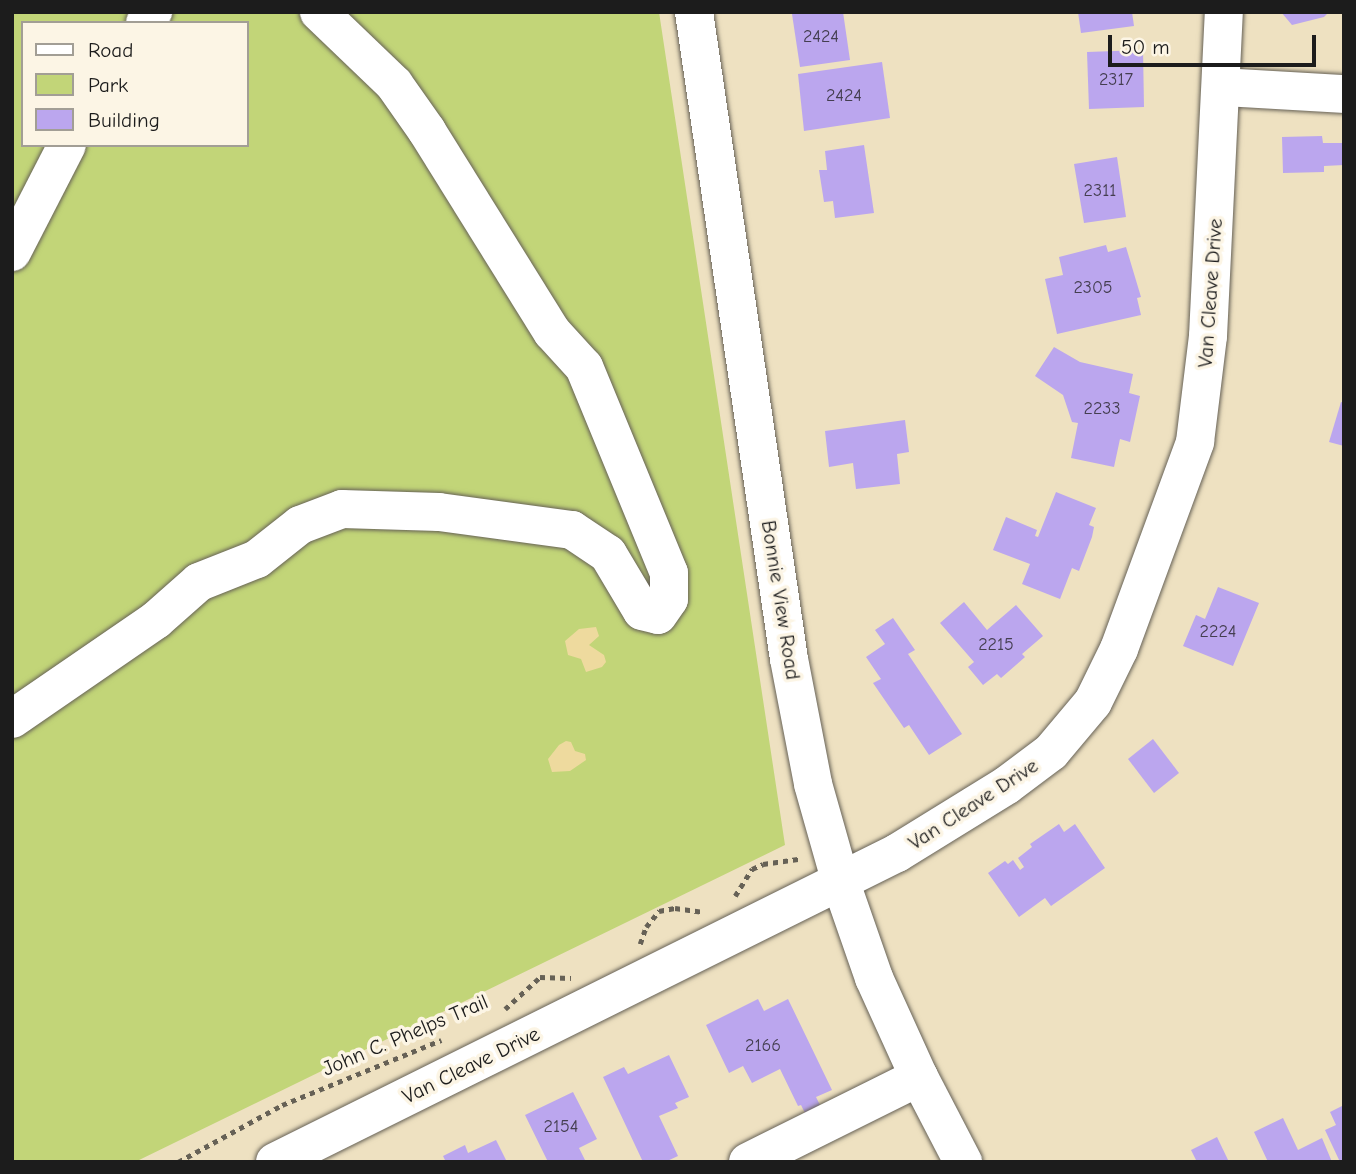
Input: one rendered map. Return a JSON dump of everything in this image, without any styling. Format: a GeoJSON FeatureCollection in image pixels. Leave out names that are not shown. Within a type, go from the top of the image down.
{"type":"FeatureCollection","features":[{"type":"Feature","properties":{"kind":"street"},"geometry":{"type":"LineString","coordinates":[[12,719],[156,620],[199,582],[257,559],[300,525],[342,509],[439,512],[572,530],[608,554],[642,611],[658,615],[669,599],[669,573],[584,367],[551,332],[427,131],[394,84],[320,12]]}},
{"type":"Feature","properties":{"kind":"street","name":"Bonnie View Road"},"geometry":{"type":"LineString","coordinates":[[694,12],[789,659],[813,784],[841,883],[874,978],[919,1077],[963,1162]]}},
{"type":"Feature","properties":{"kind":"street","name":"Van Cleave Drive"},"geometry":{"type":"LineString","coordinates":[[275,1162],[841,883],[919,840],[1007,785],[1051,752],[1093,702],[1119,649],[1195,442],[1208,336],[1224,12]]}},
{"type":"Feature","properties":{"kind":"street"},"geometry":{"type":"LineString","coordinates":[[1222,87],[1344,94]]}},
{"type":"Feature","properties":{"kind":"street"},"geometry":{"type":"LineString","coordinates":[[12,252],[66,147]]}},
{"type":"Feature","properties":{"kind":"street"},"geometry":{"type":"LineString","coordinates":[[748,1162],[919,1077]]}},
{"type":"Feature","properties":{"kind":"path"},"geometry":{"type":"LineString","coordinates":[[730,904],[752,869],[763,864],[804,859]]}},
{"type":"Feature","properties":{"kind":"path"},"geometry":{"type":"LineString","coordinates":[[635,950],[659,911],[675,908],[714,914]]}},
{"type":"Feature","properties":{"kind":"path","name":"John C. Phelps Trail"},"geometry":{"type":"LineString","coordinates":[[495,1015],[540,977],[580,977]]}},
{"type":"Feature","properties":{"kind":"path","name":"John C. Phelps Trail"},"geometry":{"type":"LineString","coordinates":[[178,1162],[282,1105],[451,1036]]}},
{"type":"Feature","properties":{"kind":"green space"},"geometry":{"type":"Polygon","coordinates":[[[12,12],[659,12],[785,845],[135,1162],[12,1162],[12,12]]]}},
{"type":"Feature","properties":{"kind":"sand"},"geometry":{"type":"Polygon","coordinates":[[[596,627],[599,636],[589,645],[604,655],[606,662],[602,667],[586,672],[581,659],[568,655],[565,641],[579,629],[596,627]]]}},
{"type":"Feature","properties":{"kind":"sand"},"geometry":{"type":"Polygon","coordinates":[[[566,741],[571,742],[575,751],[585,754],[586,760],[570,771],[552,772],[548,759],[559,745],[566,741]]]}},
{"type":"Feature","properties":{"kind":"building"},"geometry":{"type":"Polygon","coordinates":[[[843,12],[850,60],[800,67],[792,14],[843,12]]]}},
{"type":"Feature","properties":{"kind":"building"},"geometry":{"type":"Polygon","coordinates":[[[1078,12],[1132,12],[1134,26],[1081,33],[1078,12]]]}},
{"type":"Feature","properties":{"kind":"building"},"geometry":{"type":"Polygon","coordinates":[[[1281,12],[1329,12],[1324,17],[1292,25],[1281,12]]]}},
{"type":"Feature","properties":{"kind":"building"},"geometry":{"type":"Polygon","coordinates":[[[1143,50],[1144,107],[1089,109],[1087,52],[1143,50]]]}},
{"type":"Feature","properties":{"kind":"building"},"geometry":{"type":"Polygon","coordinates":[[[882,62],[890,118],[804,131],[798,74],[882,62]]]}},
{"type":"Feature","properties":{"kind":"building"},"geometry":{"type":"Polygon","coordinates":[[[1322,136],[1323,143],[1344,143],[1344,165],[1324,166],[1324,172],[1283,173],[1282,137],[1322,136]]]}},
{"type":"Feature","properties":{"kind":"building"},"geometry":{"type":"Polygon","coordinates":[[[864,145],[874,213],[835,218],[833,201],[824,202],[819,170],[827,170],[825,151],[864,145]]]}},
{"type":"Feature","properties":{"kind":"building"},"geometry":{"type":"Polygon","coordinates":[[[1117,157],[1126,217],[1084,223],[1074,164],[1117,157]]]}},
{"type":"Feature","properties":{"kind":"building"},"geometry":{"type":"Polygon","coordinates":[[[1106,245],[1108,252],[1126,247],[1141,297],[1137,298],[1141,315],[1057,334],[1045,279],[1063,275],[1059,257],[1106,245]]]}},
{"type":"Feature","properties":{"kind":"building"},"geometry":{"type":"Polygon","coordinates":[[[1054,347],[1080,362],[1133,374],[1129,393],[1140,396],[1130,442],[1120,439],[1114,467],[1071,458],[1078,423],[1072,422],[1063,395],[1035,376],[1054,347]]]}},
{"type":"Feature","properties":{"kind":"building"},"geometry":{"type":"Polygon","coordinates":[[[1341,402],[1344,403],[1344,446],[1329,442],[1341,402]]]}},
{"type":"Feature","properties":{"kind":"building"},"geometry":{"type":"Polygon","coordinates":[[[905,420],[909,452],[897,454],[900,484],[856,489],[853,463],[829,467],[825,431],[905,420]]]}},
{"type":"Feature","properties":{"kind":"building"},"geometry":{"type":"Polygon","coordinates":[[[1056,492],[1096,508],[1089,525],[1094,527],[1092,537],[1079,571],[1072,568],[1060,599],[1022,584],[1030,564],[993,550],[1006,517],[1037,530],[1035,536],[1038,537],[1056,492]]]}},
{"type":"Feature","properties":{"kind":"building"},"geometry":{"type":"Polygon","coordinates":[[[1218,587],[1259,603],[1233,666],[1183,646],[1196,615],[1205,619],[1218,587]]]}},
{"type":"Feature","properties":{"kind":"building"},"geometry":{"type":"Polygon","coordinates":[[[964,602],[987,630],[1016,605],[1043,636],[1022,654],[1025,657],[1001,678],[997,674],[983,685],[968,667],[974,662],[940,623],[964,602]]]}},
{"type":"Feature","properties":{"kind":"building"},"geometry":{"type":"Polygon","coordinates":[[[893,618],[915,650],[908,654],[962,734],[929,755],[909,725],[904,728],[873,683],[881,679],[866,657],[885,644],[875,630],[893,618]]]}},
{"type":"Feature","properties":{"kind":"building"},"geometry":{"type":"Polygon","coordinates":[[[1153,739],[1179,773],[1154,793],[1128,759],[1153,739]]]}},
{"type":"Feature","properties":{"kind":"building"},"geometry":{"type":"Polygon","coordinates":[[[1059,824],[1064,832],[1075,824],[1105,868],[1051,906],[1045,898],[1019,917],[988,873],[1005,861],[1008,864],[1013,860],[1020,870],[1024,867],[1018,858],[1032,847],[1030,844],[1059,824]]]}},
{"type":"Feature","properties":{"kind":"building"},"geometry":{"type":"Polygon","coordinates":[[[758,999],[764,1011],[788,999],[832,1090],[816,1097],[821,1107],[806,1115],[801,1105],[798,1106],[780,1069],[752,1083],[743,1066],[729,1073],[706,1025],[758,999]]]}},
{"type":"Feature","properties":{"kind":"building"},"geometry":{"type":"Polygon","coordinates":[[[669,1055],[689,1097],[675,1103],[678,1108],[659,1116],[678,1156],[665,1162],[643,1162],[603,1077],[624,1067],[628,1074],[669,1055]]]}},
{"type":"Feature","properties":{"kind":"building"},"geometry":{"type":"Polygon","coordinates":[[[573,1092],[597,1139],[579,1148],[586,1162],[548,1162],[525,1115],[573,1092]]]}},
{"type":"Feature","properties":{"kind":"building"},"geometry":{"type":"Polygon","coordinates":[[[1344,1105],[1344,1162],[1340,1162],[1325,1130],[1336,1125],[1330,1112],[1344,1105]]]}},
{"type":"Feature","properties":{"kind":"building"},"geometry":{"type":"Polygon","coordinates":[[[1283,1118],[1298,1150],[1322,1138],[1332,1162],[1268,1162],[1254,1132],[1283,1118]]]}},
{"type":"Feature","properties":{"kind":"building"},"geometry":{"type":"Polygon","coordinates":[[[1217,1137],[1229,1162],[1197,1162],[1191,1150],[1217,1137]]]}},
{"type":"Feature","properties":{"kind":"building"},"geometry":{"type":"Polygon","coordinates":[[[496,1140],[507,1162],[446,1162],[443,1156],[465,1145],[468,1153],[496,1140]]]}}]}
